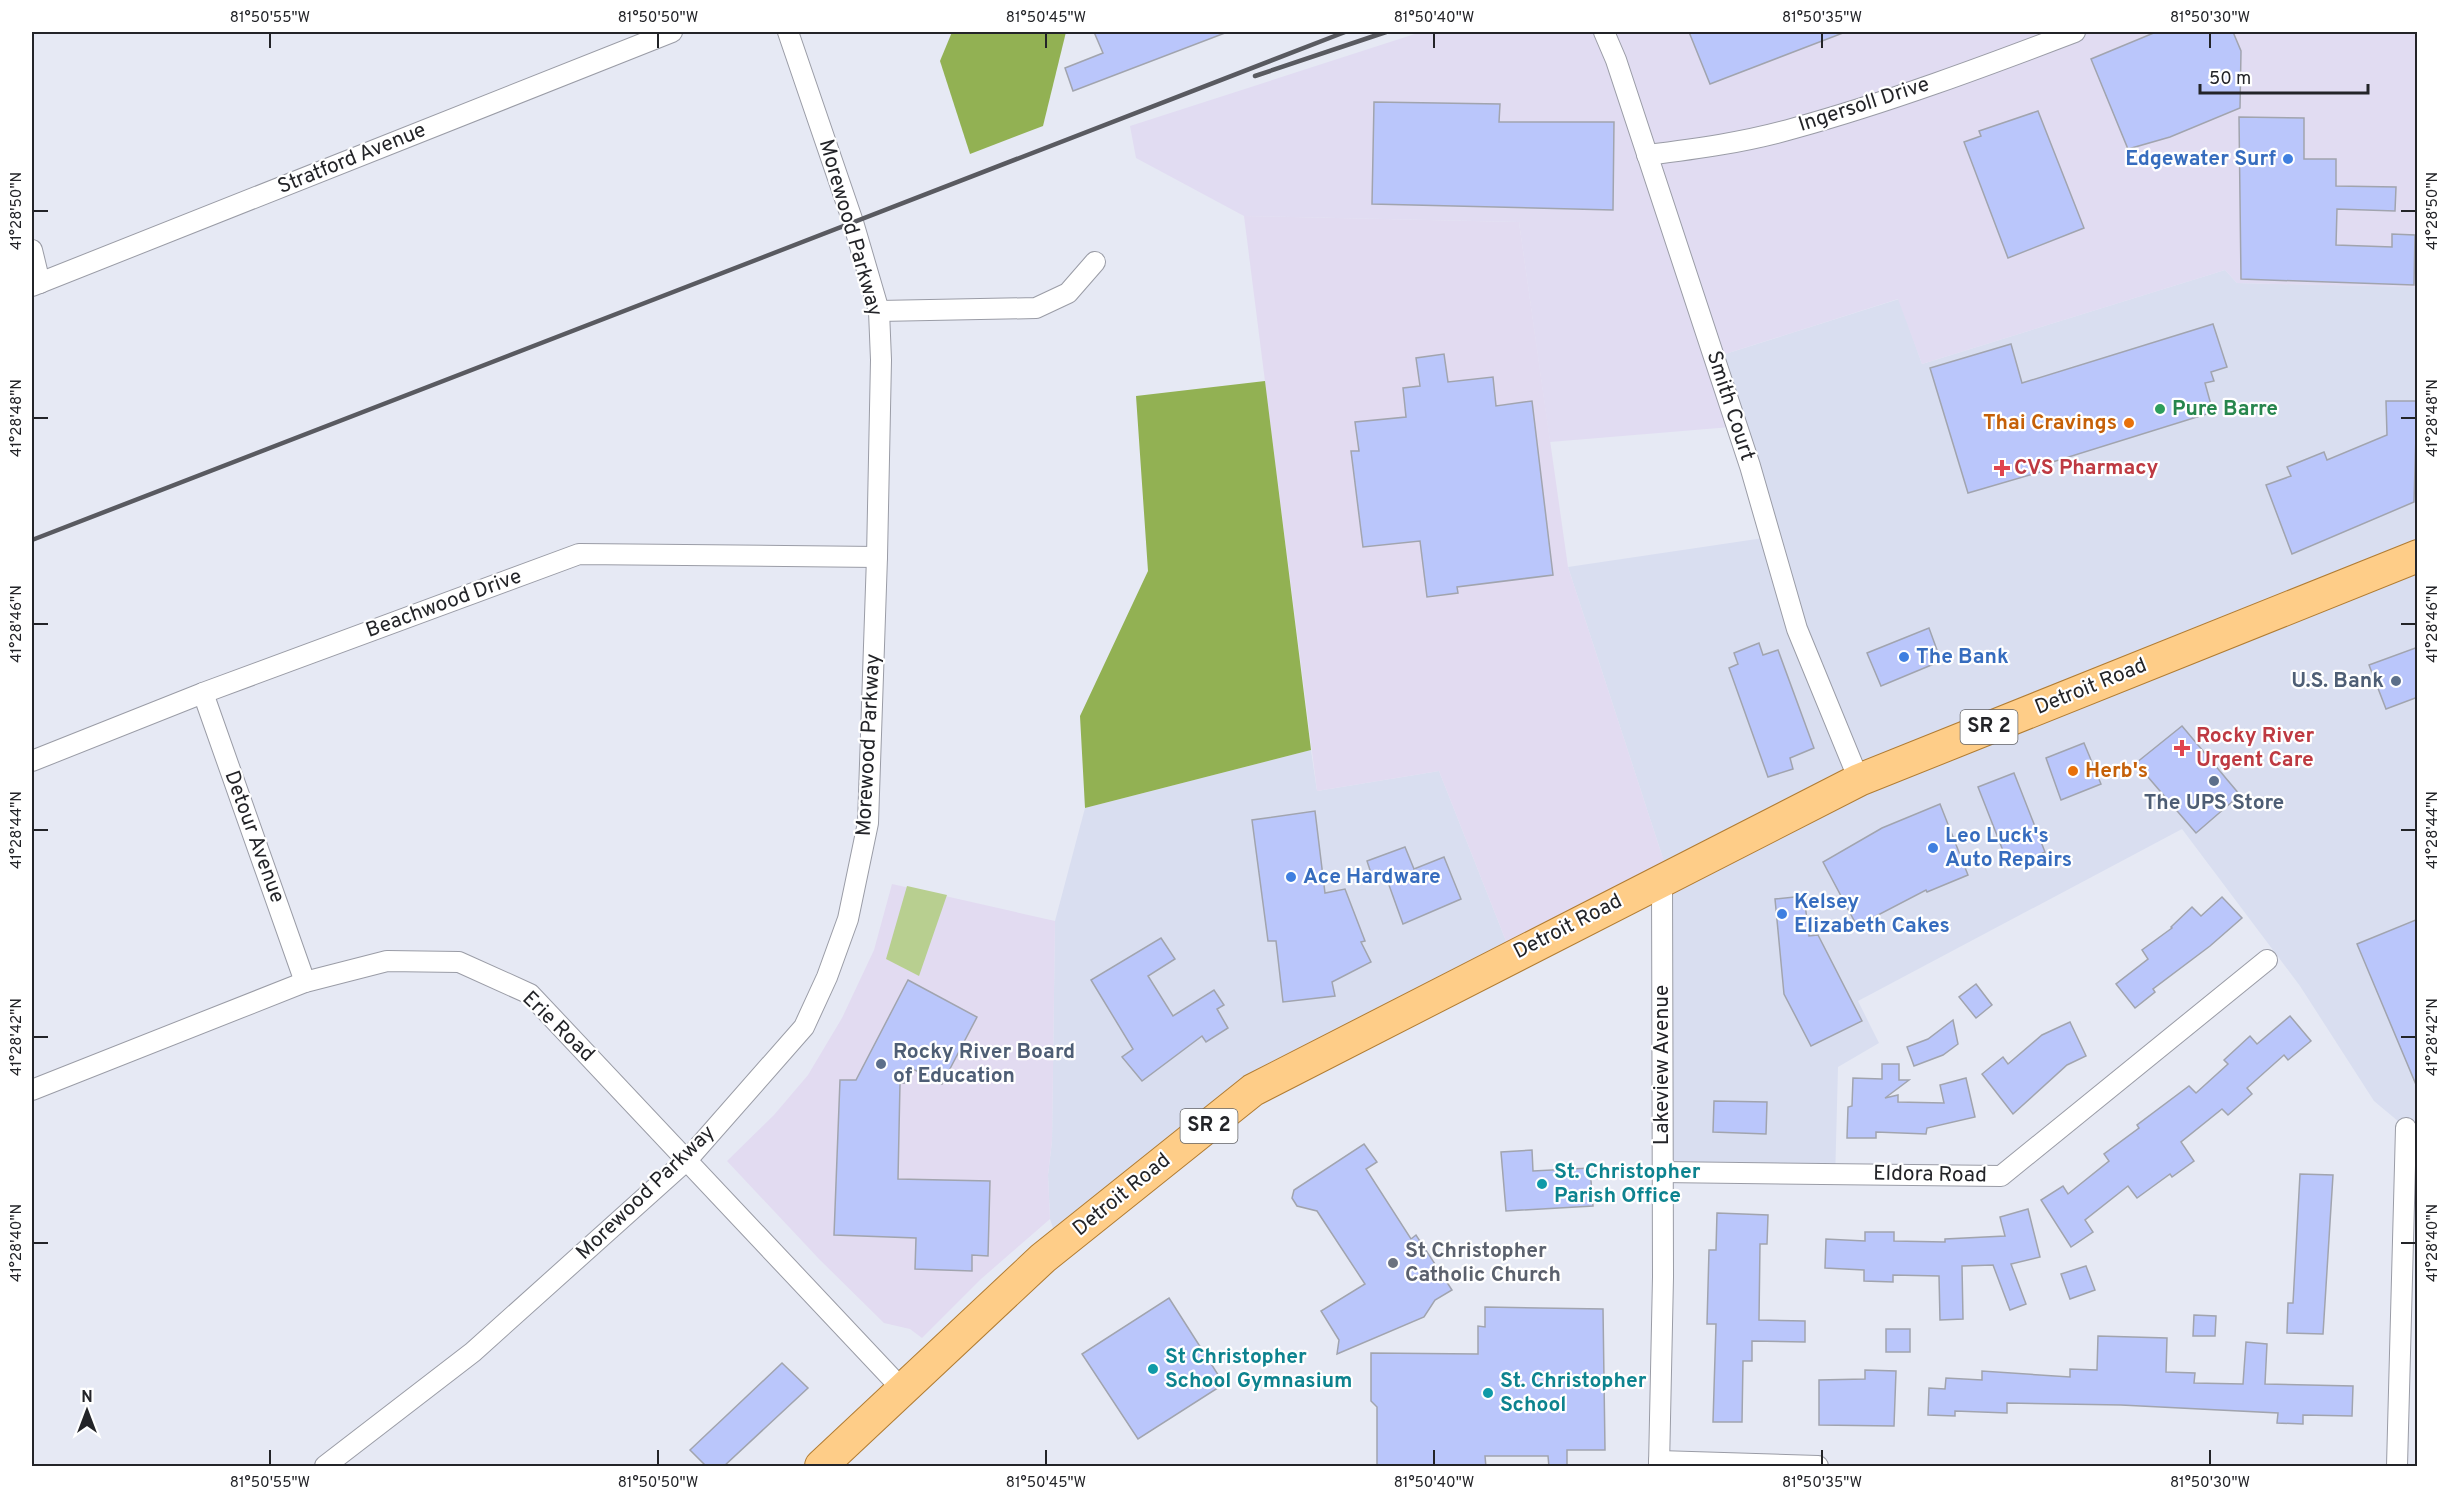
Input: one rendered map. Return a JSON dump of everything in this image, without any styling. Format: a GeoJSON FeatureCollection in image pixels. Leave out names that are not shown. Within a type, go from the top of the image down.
{"type":"FeatureCollection","features":[{"type":"Feature","properties":{"kind":"main road","name":"Detroit Road"},"geometry":{"type":"LineString","coordinates":[[821,1467],[1043,1258],[1253,1090],[1858,780],[2418,556]]}},
{"type":"Feature","properties":{"kind":"street","name":"Stratford Avenue"},"geometry":{"type":"LineString","coordinates":[[36,285],[672,32]]}},
{"type":"Feature","properties":{"kind":"street","name":"Morewood Parkway"},"geometry":{"type":"LineString","coordinates":[[325,1467],[473,1352],[688,1159],[804,1027],[827,977],[848,919],[868,823],[877,557],[881,360],[879,311],[853,222],[788,32]]}},
{"type":"Feature","properties":{"kind":"street","name":"Smith Court"},"geometry":{"type":"LineString","coordinates":[[1604,32],[1616,60],[1750,466],[1797,629],[1858,780]]}},
{"type":"Feature","properties":{"kind":"street","name":"Ingersoll Drive"},"geometry":{"type":"LineString","coordinates":[[1647,155],[1715,146],[1794,128],[1918,88],[2075,32]]}},
{"type":"Feature","properties":{"kind":"street"},"geometry":{"type":"LineString","coordinates":[[32,250],[36,285]]}},
{"type":"Feature","properties":{"kind":"street"},"geometry":{"type":"LineString","coordinates":[[879,311],[1036,308],[1068,293],[1095,262]]}},
{"type":"Feature","properties":{"kind":"street","name":"Beachwood Drive"},"geometry":{"type":"LineString","coordinates":[[32,761],[203,693],[579,554],[877,557]]}},
{"type":"Feature","properties":{"kind":"street","name":"Detour Avenue"},"geometry":{"type":"LineString","coordinates":[[203,693],[305,982]]}},
{"type":"Feature","properties":{"kind":"street","name":"Lakeview Avenue"},"geometry":{"type":"LineString","coordinates":[[1659,1464],[1663,1277],[1662,879]]}},
{"type":"Feature","properties":{"kind":"street","name":"Eldora Road"},"geometry":{"type":"LineString","coordinates":[[1661,1172],[2001,1176],[2266,960]]}},
{"type":"Feature","properties":{"kind":"street","name":"Erie Road"},"geometry":{"type":"LineString","coordinates":[[32,1090],[305,982],[387,961],[459,962],[530,994],[688,1159],[902,1389]]}},
{"type":"Feature","properties":{"kind":"street"},"geometry":{"type":"LineString","coordinates":[[2397,1467],[2406,1128]]}},
{"type":"Feature","properties":{"kind":"street"},"geometry":{"type":"LineString","coordinates":[[1659,1464],[1818,1467]]}},
{"type":"Feature","properties":{"kind":"shaded area"},"geometry":{"type":"Polygon","coordinates":[[[1421,32],[2417,32],[2417,287],[2237,283],[2225,270],[1922,364],[1898,299],[1722,355],[1743,426],[1550,442],[1519,222],[1244,216],[1136,158],[1130,126],[1421,32]]]}},
{"type":"Feature","properties":{"kind":"shaded area"},"geometry":{"type":"Polygon","coordinates":[[[1244,216],[1519,222],[1568,567],[1672,886],[1517,969],[1439,771],[1317,791],[1244,216]]]}},
{"type":"Feature","properties":{"kind":"shaded area"},"geometry":{"type":"Polygon","coordinates":[[[2225,270],[2237,283],[2417,287],[2417,1137],[2374,1101],[2300,986],[2182,829],[1858,1001],[1879,1043],[1838,1067],[1835,1181],[1672,1179],[1672,886],[1568,567],[1777,536],[1722,355],[1899,299],[1922,364],[2225,270]]]}},
{"type":"Feature","properties":{"kind":"shaded area"},"geometry":{"type":"Polygon","coordinates":[[[1311,750],[1317,791],[1439,771],[1517,969],[1286,1087],[1218,1130],[1064,1261],[1050,1219],[1048,1175],[1052,1141],[1055,921],[1085,808],[1311,750]]]}},
{"type":"Feature","properties":{"kind":"shaded area"},"geometry":{"type":"Polygon","coordinates":[[[892,884],[1055,921],[1052,1141],[1048,1175],[1050,1219],[981,1279],[922,1338],[910,1329],[884,1323],[820,1260],[727,1161],[774,1115],[808,1075],[842,1018],[874,950],[892,884]]]}},
{"type":"Feature","properties":{"kind":"green space"},"geometry":{"type":"Polygon","coordinates":[[[952,32],[1066,32],[1043,126],[970,154],[940,61],[952,32]]]}},
{"type":"Feature","properties":{"kind":"green space"},"geometry":{"type":"Polygon","coordinates":[[[1265,381],[1311,750],[1085,808],[1080,716],[1148,571],[1136,396],[1265,381]]]}},
{"type":"Feature","properties":{"kind":"green space"},"geometry":{"type":"Polygon","coordinates":[[[907,886],[947,895],[919,976],[886,959],[907,886]]]}},
{"type":"Feature","properties":{"kind":"building"},"geometry":{"type":"Polygon","coordinates":[[[1094,32],[1225,33],[1073,91],[1065,68],[1103,53],[1094,32]]]}},
{"type":"Feature","properties":{"kind":"building"},"geometry":{"type":"Polygon","coordinates":[[[1689,32],[1842,32],[1843,33],[1710,84],[1689,32]]]}},
{"type":"Feature","properties":{"kind":"building"},"geometry":{"type":"Polygon","coordinates":[[[2156,32],[2233,32],[2241,51],[2240,108],[2170,137],[2128,149],[2091,59],[2156,32]]]}},
{"type":"Feature","properties":{"kind":"building"},"geometry":{"type":"Polygon","coordinates":[[[1374,102],[1500,104],[1499,122],[1614,122],[1613,210],[1372,204],[1374,102]]]}},
{"type":"Feature","properties":{"kind":"building"},"geometry":{"type":"Polygon","coordinates":[[[2038,111],[2084,228],[2008,258],[1964,142],[1981,136],[1979,131],[2038,111]]]}},
{"type":"Feature","properties":{"kind":"building"},"geometry":{"type":"Polygon","coordinates":[[[2239,117],[2304,118],[2304,159],[2336,159],[2336,186],[2396,187],[2395,211],[2337,209],[2336,245],[2392,247],[2392,234],[2415,235],[2414,285],[2241,279],[2239,117]]]}},
{"type":"Feature","properties":{"kind":"building"},"geometry":{"type":"Polygon","coordinates":[[[2213,324],[2227,367],[2211,372],[2214,381],[2205,383],[2213,412],[2046,464],[2047,470],[1968,493],[1930,368],[2011,344],[2022,383],[2213,324]]]}},
{"type":"Feature","properties":{"kind":"building"},"geometry":{"type":"Polygon","coordinates":[[[1444,354],[1448,382],[1493,377],[1496,406],[1532,401],[1553,575],[1457,587],[1458,593],[1427,597],[1420,541],[1363,547],[1351,451],[1359,451],[1355,422],[1406,417],[1403,388],[1420,386],[1416,358],[1444,354]]]}},
{"type":"Feature","properties":{"kind":"building"},"geometry":{"type":"Polygon","coordinates":[[[2386,401],[2417,401],[2414,502],[2292,554],[2266,485],[2291,476],[2287,467],[2324,452],[2327,460],[2387,435],[2386,401]]]}},
{"type":"Feature","properties":{"kind":"building","name":"The Bank"},"geometry":{"type":"Polygon","coordinates":[[[1929,628],[1941,661],[1881,686],[1867,653],[1929,628]]]}},
{"type":"Feature","properties":{"kind":"building"},"geometry":{"type":"Polygon","coordinates":[[[1759,643],[1763,655],[1778,650],[1814,748],[1790,758],[1793,769],[1768,777],[1729,668],[1738,664],[1734,653],[1759,643]]]}},
{"type":"Feature","properties":{"kind":"building","name":"U.S. Bank"},"geometry":{"type":"Polygon","coordinates":[[[2418,647],[2418,697],[2386,709],[2369,665],[2418,647]]]}},
{"type":"Feature","properties":{"kind":"building"},"geometry":{"type":"Polygon","coordinates":[[[2182,726],[2240,795],[2196,833],[2136,763],[2182,726]]]}},
{"type":"Feature","properties":{"kind":"building","name":"Herb's"},"geometry":{"type":"Polygon","coordinates":[[[2084,743],[2101,784],[2061,800],[2046,758],[2084,743]]]}},
{"type":"Feature","properties":{"kind":"building"},"geometry":{"type":"Polygon","coordinates":[[[2014,773],[2045,852],[2009,866],[1978,787],[2014,773]]]}},
{"type":"Feature","properties":{"kind":"building"},"geometry":{"type":"Polygon","coordinates":[[[1940,804],[1968,875],[1927,892],[1926,890],[1857,926],[1823,862],[1882,828],[1940,804]]]}},
{"type":"Feature","properties":{"kind":"building","name":"Ace Hardware"},"geometry":{"type":"Polygon","coordinates":[[[1315,811],[1325,893],[1345,889],[1365,941],[1361,942],[1371,962],[1332,982],[1335,996],[1283,1002],[1276,941],[1268,941],[1252,820],[1315,811]]]}},
{"type":"Feature","properties":{"kind":"building"},"geometry":{"type":"Polygon","coordinates":[[[1405,847],[1414,869],[1444,857],[1461,899],[1403,924],[1385,874],[1373,879],[1367,861],[1405,847]]]}},
{"type":"Feature","properties":{"kind":"building"},"geometry":{"type":"Polygon","coordinates":[[[1804,896],[1809,936],[1818,935],[1862,1021],[1811,1046],[1784,994],[1775,899],[1804,896]]]}},
{"type":"Feature","properties":{"kind":"building"},"geometry":{"type":"Polygon","coordinates":[[[2222,897],[2242,918],[2210,946],[2153,989],[2155,992],[2135,1008],[2116,984],[2148,959],[2142,950],[2172,928],[2192,907],[2201,916],[2222,897]]]}},
{"type":"Feature","properties":{"kind":"building"},"geometry":{"type":"Polygon","coordinates":[[[2418,919],[2418,1087],[2417,1087],[2357,944],[2418,919]]]}},
{"type":"Feature","properties":{"kind":"building"},"geometry":{"type":"Polygon","coordinates":[[[1161,938],[1175,959],[1148,976],[1173,1016],[1214,990],[1224,1005],[1217,1009],[1228,1028],[1206,1042],[1202,1036],[1142,1081],[1122,1057],[1133,1049],[1091,980],[1161,938]]]}},
{"type":"Feature","properties":{"kind":"building"},"geometry":{"type":"Polygon","coordinates":[[[908,980],[977,1017],[942,1084],[913,1069],[907,1083],[900,1083],[898,1179],[990,1181],[988,1256],[972,1255],[972,1271],[915,1269],[916,1238],[834,1235],[840,1080],[856,1080],[908,980]]]}},
{"type":"Feature","properties":{"kind":"building"},"geometry":{"type":"Polygon","coordinates":[[[1976,984],[1992,1005],[1976,1018],[1959,997],[1976,984]]]}},
{"type":"Feature","properties":{"kind":"building"},"geometry":{"type":"Polygon","coordinates":[[[2290,1016],[2311,1041],[2288,1060],[2284,1055],[2247,1088],[2252,1094],[2228,1115],[2222,1109],[2181,1142],[2194,1161],[2172,1177],[2170,1174],[2137,1198],[2128,1186],[2085,1220],[2093,1232],[2071,1247],[2041,1200],[2063,1186],[2068,1194],[2109,1161],[2104,1154],[2139,1128],[2137,1125],[2189,1086],[2196,1093],[2228,1064],[2224,1060],[2250,1036],[2257,1044],[2290,1016]]]}},
{"type":"Feature","properties":{"kind":"building"},"geometry":{"type":"Polygon","coordinates":[[[1953,1020],[1958,1044],[1943,1055],[1914,1066],[1907,1047],[1928,1039],[1953,1020]]]}},
{"type":"Feature","properties":{"kind":"building"},"geometry":{"type":"Polygon","coordinates":[[[2070,1022],[2086,1056],[2067,1065],[2013,1114],[1982,1074],[2003,1057],[2008,1064],[2042,1035],[2070,1022]]]}},
{"type":"Feature","properties":{"kind":"building"},"geometry":{"type":"Polygon","coordinates":[[[1882,1064],[1899,1064],[1899,1080],[1909,1080],[1885,1098],[1898,1095],[1898,1102],[1944,1103],[1940,1085],[1966,1078],[1975,1117],[1927,1128],[1926,1134],[1876,1132],[1876,1138],[1847,1138],[1848,1107],[1852,1106],[1853,1078],[1882,1079],[1882,1064]]]}},
{"type":"Feature","properties":{"kind":"building"},"geometry":{"type":"Polygon","coordinates":[[[1714,1101],[1767,1102],[1766,1134],[1713,1132],[1714,1101]]]}},
{"type":"Feature","properties":{"kind":"building","name":"St Christopher Catholic Church"},"geometry":{"type":"Polygon","coordinates":[[[1364,1144],[1377,1162],[1366,1169],[1411,1239],[1416,1235],[1452,1290],[1435,1300],[1424,1317],[1337,1354],[1339,1340],[1321,1311],[1365,1284],[1317,1211],[1297,1206],[1292,1198],[1294,1190],[1364,1144]]]}},
{"type":"Feature","properties":{"kind":"building","name":"St. Christopher Parish Office"},"geometry":{"type":"Polygon","coordinates":[[[1532,1150],[1533,1171],[1590,1168],[1593,1206],[1506,1211],[1501,1152],[1532,1150]]]}},
{"type":"Feature","properties":{"kind":"building"},"geometry":{"type":"Polygon","coordinates":[[[2300,1174],[2333,1175],[2323,1334],[2287,1333],[2288,1303],[2293,1303],[2300,1174]]]}},
{"type":"Feature","properties":{"kind":"building"},"geometry":{"type":"Polygon","coordinates":[[[2028,1209],[2040,1257],[2011,1264],[2026,1304],[2010,1310],[1993,1265],[1962,1266],[1963,1319],[1940,1320],[1939,1276],[1893,1275],[1893,1282],[1864,1281],[1864,1270],[1825,1268],[1826,1239],[1865,1241],[1865,1232],[1894,1232],[1894,1241],[1945,1242],[1945,1239],[2005,1236],[2000,1217],[2028,1209]]]}},
{"type":"Feature","properties":{"kind":"building"},"geometry":{"type":"Polygon","coordinates":[[[1717,1213],[1768,1215],[1767,1244],[1760,1244],[1759,1320],[1805,1321],[1805,1342],[1752,1341],[1752,1361],[1743,1361],[1742,1422],[1713,1422],[1716,1324],[1707,1324],[1709,1250],[1716,1250],[1717,1213]]]}},
{"type":"Feature","properties":{"kind":"building"},"geometry":{"type":"Polygon","coordinates":[[[2086,1266],[2095,1290],[2070,1299],[2061,1274],[2086,1266]]]}},
{"type":"Feature","properties":{"kind":"building","name":"St Christopher School Gymnasium"},"geometry":{"type":"Polygon","coordinates":[[[1169,1298],[1224,1384],[1138,1439],[1082,1354],[1169,1298]]]}},
{"type":"Feature","properties":{"kind":"building","name":"St. Christopher School"},"geometry":{"type":"Polygon","coordinates":[[[1485,1307],[1603,1309],[1605,1450],[1567,1450],[1567,1467],[1549,1467],[1548,1456],[1485,1456],[1486,1467],[1377,1467],[1377,1407],[1371,1401],[1371,1353],[1478,1354],[1478,1326],[1485,1327],[1485,1307]]]}},
{"type":"Feature","properties":{"kind":"building"},"geometry":{"type":"Polygon","coordinates":[[[2194,1315],[2216,1316],[2215,1336],[2193,1336],[2194,1315]]]}},
{"type":"Feature","properties":{"kind":"building"},"geometry":{"type":"Polygon","coordinates":[[[1886,1329],[1910,1329],[1910,1352],[1886,1352],[1886,1329]]]}},
{"type":"Feature","properties":{"kind":"building"},"geometry":{"type":"Polygon","coordinates":[[[2098,1336],[2167,1338],[2166,1372],[2195,1373],[2194,1383],[2243,1384],[2246,1342],[2267,1344],[2265,1384],[2353,1386],[2352,1416],[2303,1415],[2303,1424],[2277,1423],[2278,1413],[2121,1405],[2007,1403],[2007,1413],[1955,1411],[1955,1416],[1928,1415],[1929,1388],[1945,1389],[1946,1378],[1982,1380],[1982,1371],[2070,1377],[2070,1369],[2097,1370],[2098,1336]]]}},
{"type":"Feature","properties":{"kind":"building"},"geometry":{"type":"Polygon","coordinates":[[[782,1363],[808,1388],[723,1467],[707,1467],[690,1450],[782,1363]]]}},
{"type":"Feature","properties":{"kind":"building"},"geometry":{"type":"Polygon","coordinates":[[[1865,1370],[1896,1371],[1894,1426],[1819,1425],[1819,1380],[1865,1379],[1865,1370]]]}},
{"type":"Feature","properties":{"kind":"railway"},"geometry":{"type":"LineString","coordinates":[[32,540],[1345,32]]}},
{"type":"Feature","properties":{"kind":"railway"},"geometry":{"type":"LineString","coordinates":[[1255,76],[1386,32]]}},
{"type":"Feature","properties":{"kind":"place","name":"Edgewater Surf"},"geometry":{"type":"Point","coordinates":[2288,159]}},
{"type":"Feature","properties":{"kind":"place","name":"Pure Barre"},"geometry":{"type":"Point","coordinates":[2160,409]}},
{"type":"Feature","properties":{"kind":"place","name":"Thai Cravings"},"geometry":{"type":"Point","coordinates":[2129,423]}},
{"type":"Feature","properties":{"kind":"place","name":"CVS Pharmacy"},"geometry":{"type":"Point","coordinates":[2002,468]}},
{"type":"Feature","properties":{"kind":"place","name":"The Bank"},"geometry":{"type":"Point","coordinates":[1904,657]}},
{"type":"Feature","properties":{"kind":"place","name":"U.S. Bank"},"geometry":{"type":"Point","coordinates":[2396,681]}},
{"type":"Feature","properties":{"kind":"place","name":"Rocky River Urgent Care"},"geometry":{"type":"Point","coordinates":[2182,748]}},
{"type":"Feature","properties":{"kind":"place","name":"Herb's"},"geometry":{"type":"Point","coordinates":[2073,771]}},
{"type":"Feature","properties":{"kind":"place","name":"The UPS Store"},"geometry":{"type":"Point","coordinates":[2214,781]}},
{"type":"Feature","properties":{"kind":"place","name":"Leo Luck's Auto Repairs"},"geometry":{"type":"Point","coordinates":[1933,848]}},
{"type":"Feature","properties":{"kind":"place","name":"Ace Hardware"},"geometry":{"type":"Point","coordinates":[1291,877]}},
{"type":"Feature","properties":{"kind":"place","name":"Kelsey Elizabeth Cakes"},"geometry":{"type":"Point","coordinates":[1782,914]}},
{"type":"Feature","properties":{"kind":"place","name":"Rocky River Board of Education"},"geometry":{"type":"Point","coordinates":[881,1064]}},
{"type":"Feature","properties":{"kind":"place","name":"St. Christopher Parish Office"},"geometry":{"type":"Point","coordinates":[1542,1184]}},
{"type":"Feature","properties":{"kind":"place","name":"St Christopher Catholic Church"},"geometry":{"type":"Point","coordinates":[1393,1263]}},
{"type":"Feature","properties":{"kind":"place","name":"St Christopher School Gymnasium"},"geometry":{"type":"Point","coordinates":[1153,1369]}},
{"type":"Feature","properties":{"kind":"place","name":"St. Christopher School"},"geometry":{"type":"Point","coordinates":[1488,1393]}}]}
